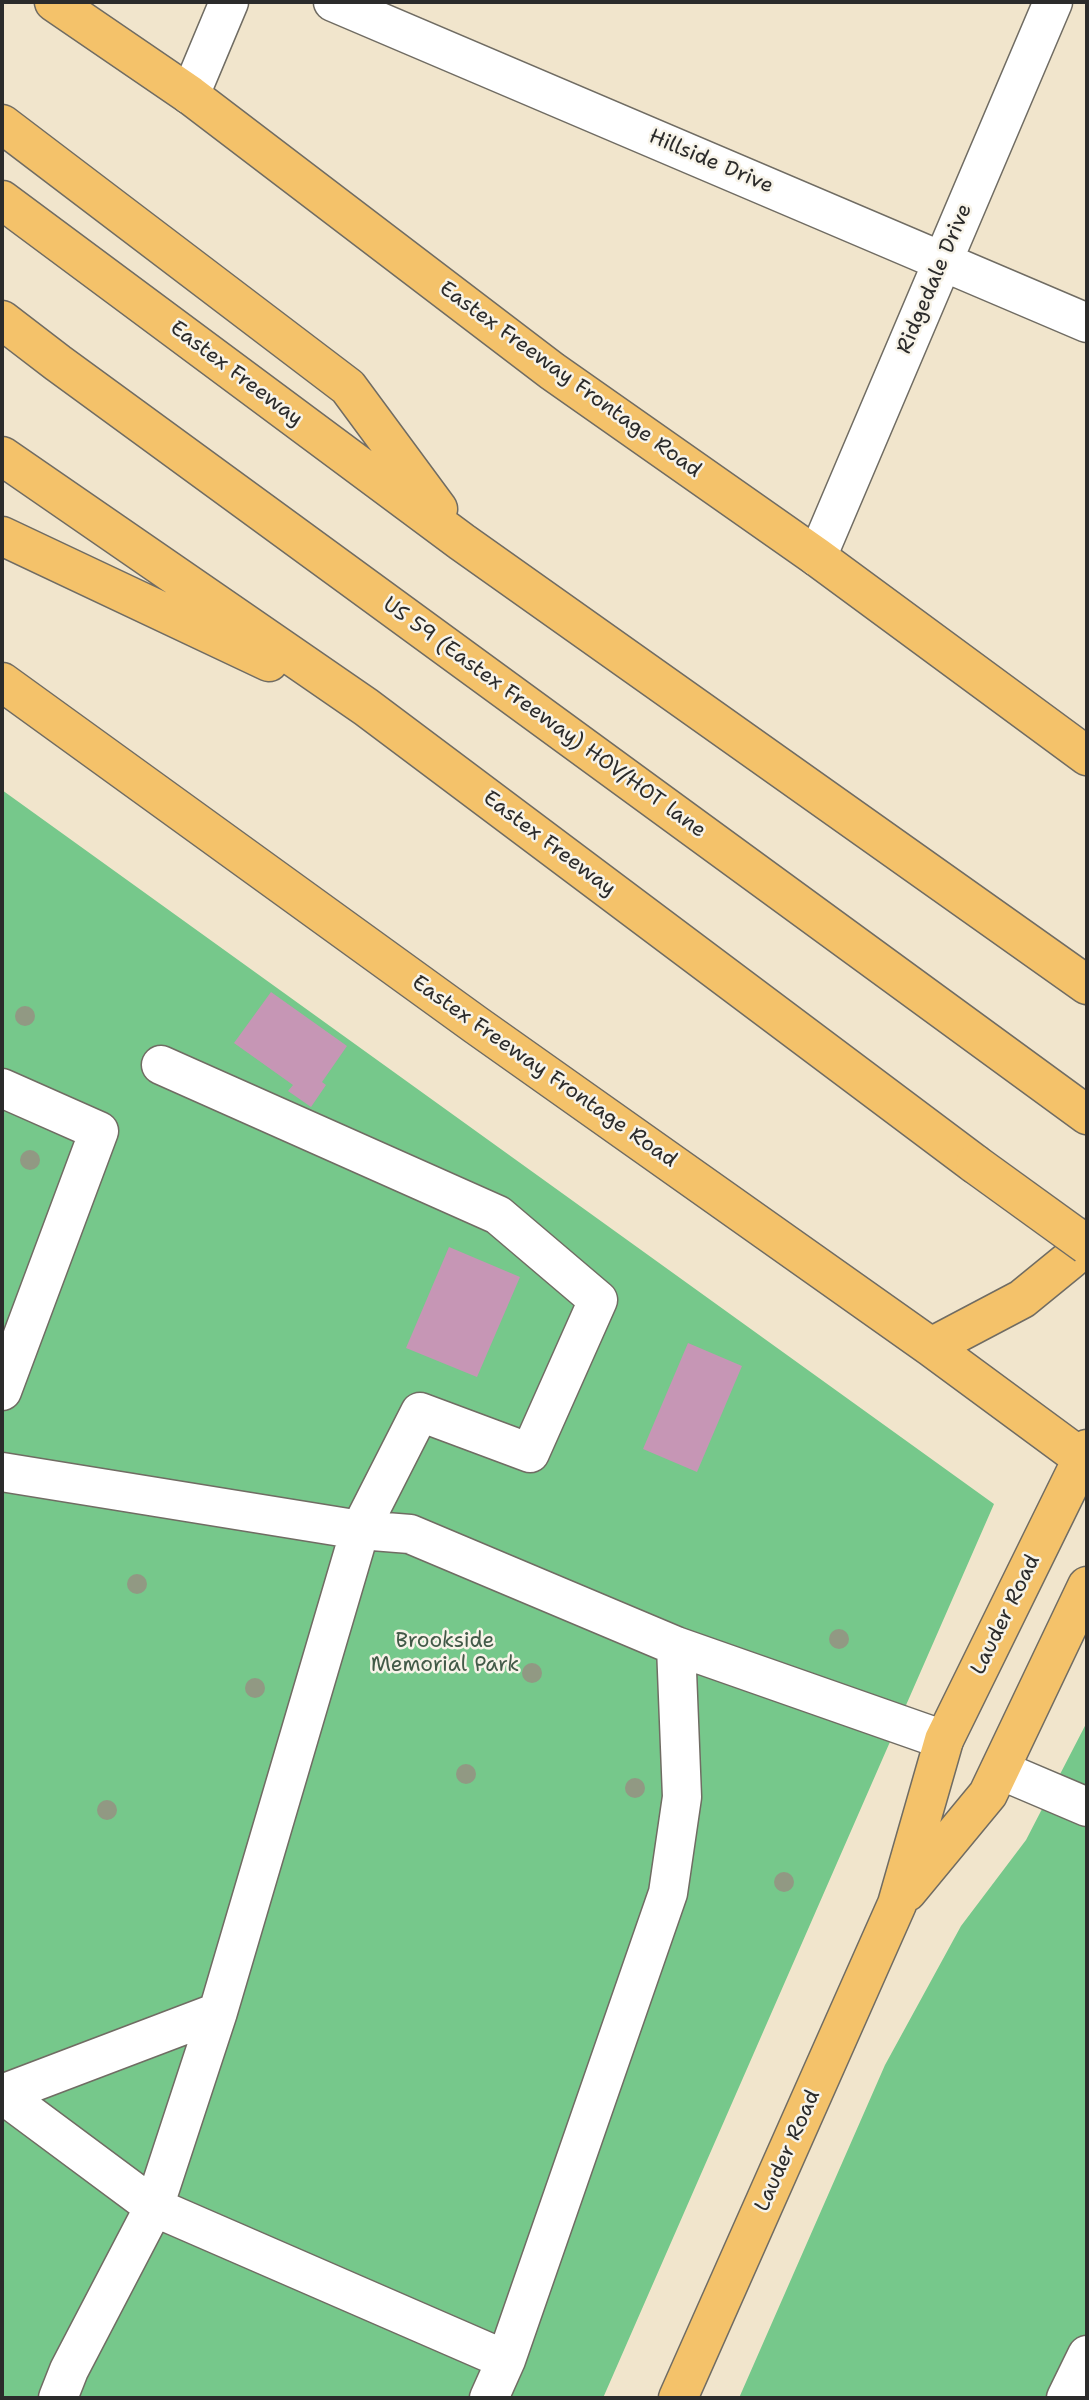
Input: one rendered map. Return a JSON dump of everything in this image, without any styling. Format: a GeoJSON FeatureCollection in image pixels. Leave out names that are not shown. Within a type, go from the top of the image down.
{"type":"FeatureCollection","features":[{"type":"Feature","properties":{"kind":"main road","name":"Eastex Freeway Frontage Road"},"geometry":{"type":"LineString","coordinates":[[54,2],[190,95],[552,371],[817,557],[1087,756]]}},
{"type":"Feature","properties":{"kind":"main road"},"geometry":{"type":"LineString","coordinates":[[2,124],[348,387],[462,542]]}},
{"type":"Feature","properties":{"kind":"main road","name":"Eastex Freeway"},"geometry":{"type":"LineString","coordinates":[[2,200],[462,542],[1083,982]]}},
{"type":"Feature","properties":{"kind":"main road","name":"US 59 (Eastex Freeway) HOV/HOT lane"},"geometry":{"type":"LineString","coordinates":[[2,320],[1087,1115]]}},
{"type":"Feature","properties":{"kind":"main road","name":"Eastex Freeway"},"geometry":{"type":"LineString","coordinates":[[2,456],[366,707],[1087,1245]]}},
{"type":"Feature","properties":{"kind":"main road"},"geometry":{"type":"LineString","coordinates":[[2,536],[366,707]]}},
{"type":"Feature","properties":{"kind":"main road","name":"Eastex Freeway Frontage Road"},"geometry":{"type":"LineString","coordinates":[[2,682],[487,1033],[1086,1456]]}},
{"type":"Feature","properties":{"kind":"main road"},"geometry":{"type":"LineString","coordinates":[[931,1347],[1022,1299],[1070,1259],[1087,1238]]}},
{"type":"Feature","properties":{"kind":"main road","name":"Lauder Road"},"geometry":{"type":"LineString","coordinates":[[678,2398],[897,1904],[944,1740],[1086,1456]]}},
{"type":"Feature","properties":{"kind":"main road","name":"Lauder Road"},"geometry":{"type":"LineString","coordinates":[[897,1904],[988,1794],[1087,1586]]}},
{"type":"Feature","properties":{"kind":"street"},"geometry":{"type":"LineString","coordinates":[[190,95],[229,2]]}},
{"type":"Feature","properties":{"kind":"street","name":"Hillside Drive"},"geometry":{"type":"LineString","coordinates":[[333,2],[1087,323]]}},
{"type":"Feature","properties":{"kind":"street","name":"Ridgedale Drive"},"geometry":{"type":"LineString","coordinates":[[817,557],[1053,2]]}},
{"type":"Feature","properties":{"kind":"street"},"geometry":{"type":"LineString","coordinates":[[58,2398],[69,2370],[153,2207],[218,2012],[360,1530],[420,1412],[530,1453],[598,1300],[498,1215],[161,1065]]}},
{"type":"Feature","properties":{"kind":"street"},"geometry":{"type":"LineString","coordinates":[[2,1088],[99,1131],[2,1391]]}},
{"type":"Feature","properties":{"kind":"street"},"geometry":{"type":"LineString","coordinates":[[2,1472],[360,1530],[410,1534],[676,1646],[944,1740]]}},
{"type":"Feature","properties":{"kind":"street"},"geometry":{"type":"LineString","coordinates":[[489,2398],[506,2360],[668,1893],[682,1797],[676,1646]]}},
{"type":"Feature","properties":{"kind":"street"},"geometry":{"type":"LineString","coordinates":[[1000,1770],[1087,1807]]}},
{"type":"Feature","properties":{"kind":"street"},"geometry":{"type":"LineString","coordinates":[[2,2094],[218,2012]]}},
{"type":"Feature","properties":{"kind":"street"},"geometry":{"type":"LineString","coordinates":[[2,2094],[153,2207],[506,2360]]}},
{"type":"Feature","properties":{"kind":"street"},"geometry":{"type":"LineString","coordinates":[[1066,2398],[1087,2355]]}},
{"type":"Feature","properties":{"kind":"green space","name":"Brookside Memorial Park"},"geometry":{"type":"Polygon","coordinates":[[[2,790],[994,1504],[603,2398],[2,2398],[2,790]]]}},
{"type":"Feature","properties":{"kind":"green space"},"geometry":{"type":"Polygon","coordinates":[[[1087,1722],[1087,2398],[739,2398],[885,2065],[961,1926],[1026,1840],[1087,1722]]]}},
{"type":"Feature","properties":{"kind":"building"},"geometry":{"type":"Polygon","coordinates":[[[271,992],[347,1046],[322,1082],[326,1085],[311,1107],[288,1091],[293,1085],[234,1043],[271,992]]]}},
{"type":"Feature","properties":{"kind":"building"},"geometry":{"type":"Polygon","coordinates":[[[449,1247],[520,1277],[477,1377],[406,1348],[449,1247]]]}},
{"type":"Feature","properties":{"kind":"building"},"geometry":{"type":"Polygon","coordinates":[[[688,1343],[742,1366],[697,1472],[643,1449],[688,1343]]]}}]}
